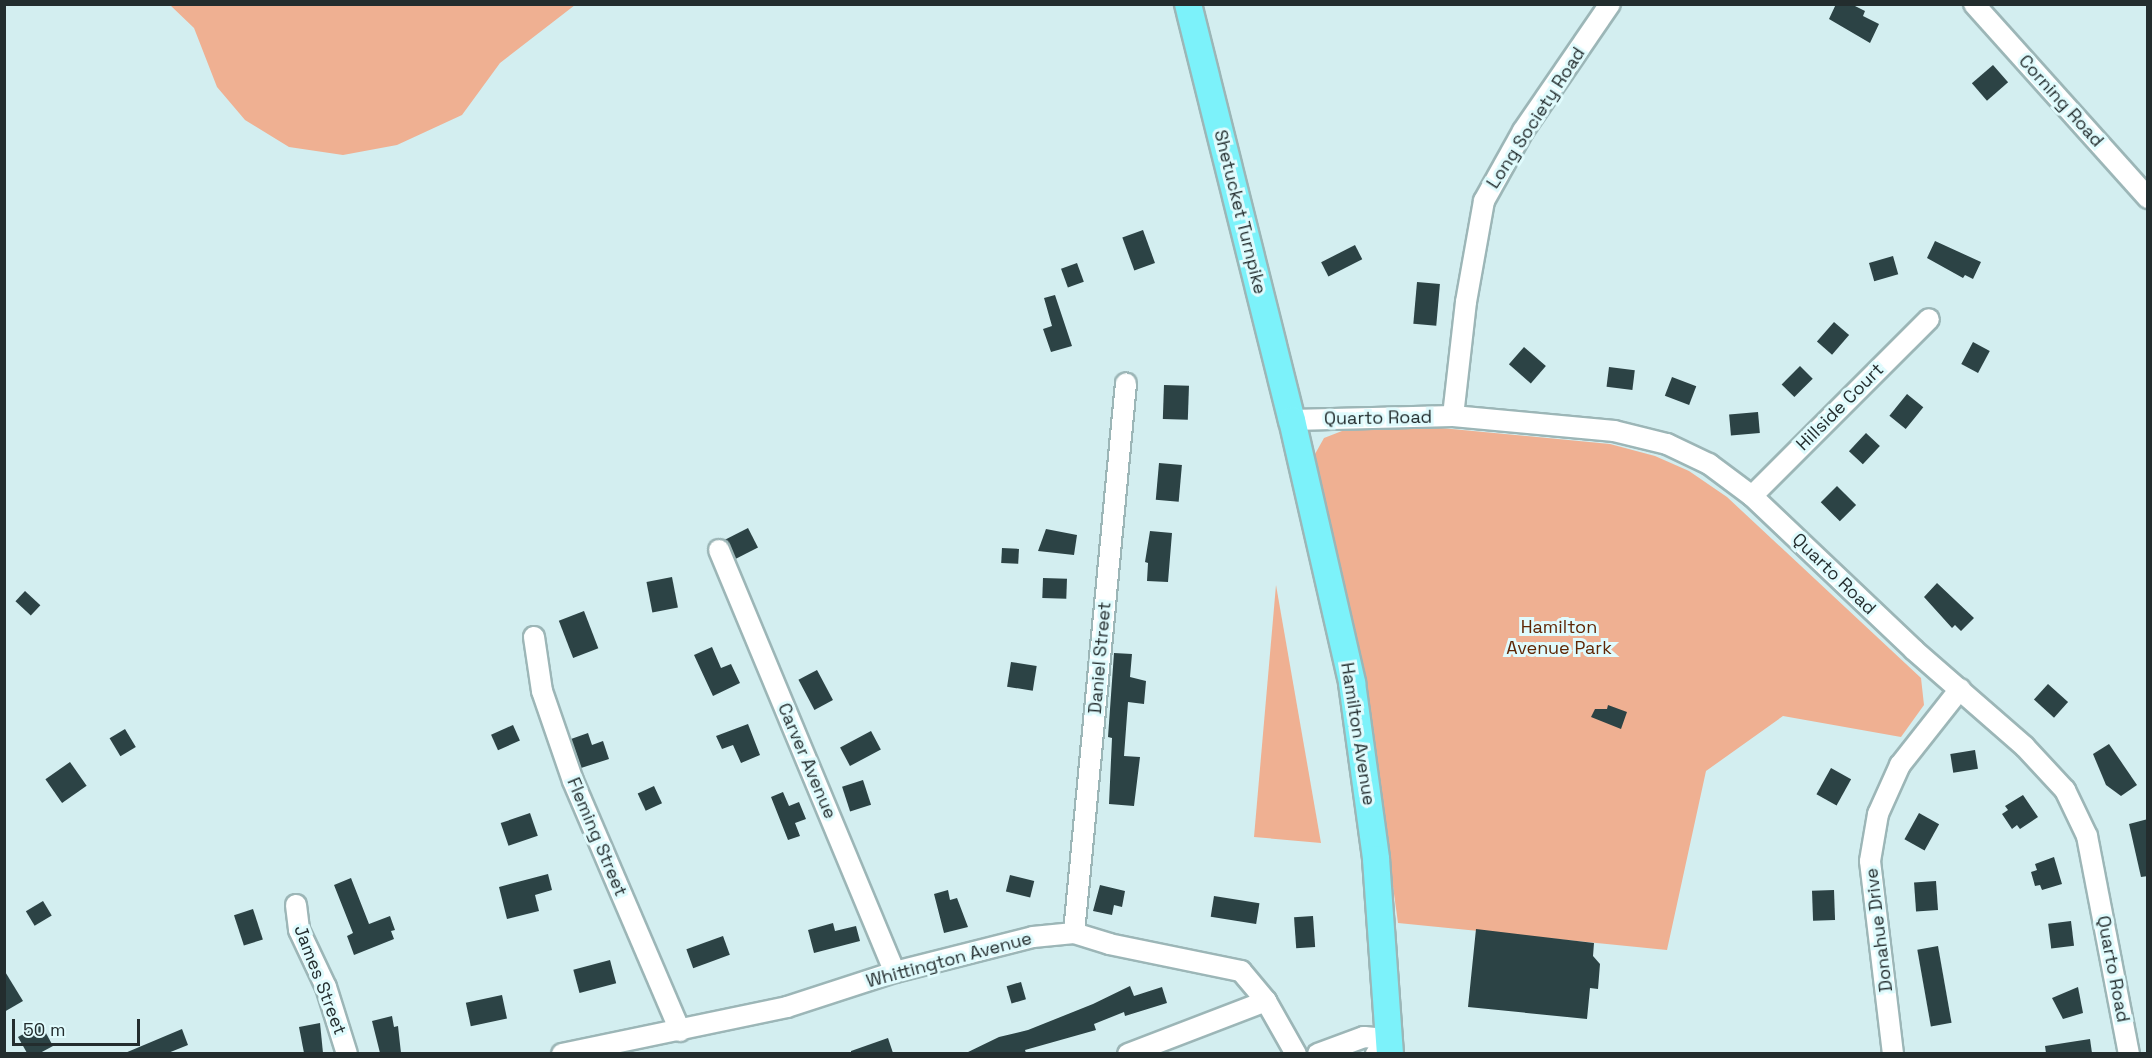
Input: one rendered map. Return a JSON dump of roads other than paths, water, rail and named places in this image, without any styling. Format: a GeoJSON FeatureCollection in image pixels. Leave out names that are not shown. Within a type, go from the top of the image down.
{"type":"FeatureCollection","features":[{"type":"Feature","properties":{"kind":"main road","name":"Shetucket Turnpike"},"geometry":{"type":"LineString","coordinates":[[1188,4],[1292,420]]}},
{"type":"Feature","properties":{"kind":"main road","name":"Hamilton Avenue"},"geometry":{"type":"LineString","coordinates":[[1292,420],[1338,612],[1357,715],[1376,859],[1385,1049]]}},
{"type":"Feature","properties":{"kind":"street","name":"Long Society Road"},"geometry":{"type":"LineString","coordinates":[[1454,416],[1466,302],[1484,201],[1523,131],[1610,4]]}},
{"type":"Feature","properties":{"kind":"street","name":"Corning Road"},"geometry":{"type":"LineString","coordinates":[[1974,4],[2148,198]]}},
{"type":"Feature","properties":{"kind":"street","name":"Hillside Court"},"geometry":{"type":"LineString","coordinates":[[1752,496],[1929,319]]}},
{"type":"Feature","properties":{"kind":"street","name":"Daniel Street"},"geometry":{"type":"LineString","coordinates":[[1074,933],[1126,383]]}},
{"type":"Feature","properties":{"kind":"street","name":"Quarto Road"},"geometry":{"type":"LineString","coordinates":[[1292,420],[1454,416],[1572,426],[1666,444],[1709,464],[1752,496],[2025,747],[2065,790],[2088,836],[2129,1053]]}},
{"type":"Feature","properties":{"kind":"street","name":"Carver Avenue"},"geometry":{"type":"LineString","coordinates":[[719,550],[895,972]]}},
{"type":"Feature","properties":{"kind":"street","name":"Fleming Street"},"geometry":{"type":"LineString","coordinates":[[534,637],[542,691],[573,781],[680,1030]]}},
{"type":"Feature","properties":{"kind":"street","name":"Donahue Drive"},"geometry":{"type":"LineString","coordinates":[[1893,1053],[1870,861],[1878,814],[1900,765],[1960,689]]}},
{"type":"Feature","properties":{"kind":"street","name":"James Street"},"geometry":{"type":"LineString","coordinates":[[296,905],[299,930],[326,987],[347,1053]]}},
{"type":"Feature","properties":{"kind":"street","name":"Whittington Avenue"},"geometry":{"type":"LineString","coordinates":[[562,1053],[787,1007],[895,972],[1033,937],[1074,933],[1109,944],[1241,971],[1266,1001],[1296,1053]]}},
{"type":"Feature","properties":{"kind":"street"},"geometry":{"type":"LineString","coordinates":[[1128,1053],[1266,1001]]}},
{"type":"Feature","properties":{"kind":"street"},"geometry":{"type":"LineString","coordinates":[[1318,1053],[1364,1036],[1385,1049]]}},
{"type":"Feature","properties":{"kind":"park label","name":"Hamilton Avenue Park"},"geometry":{"type":"Point","coordinates":[1559,638]}}]}
